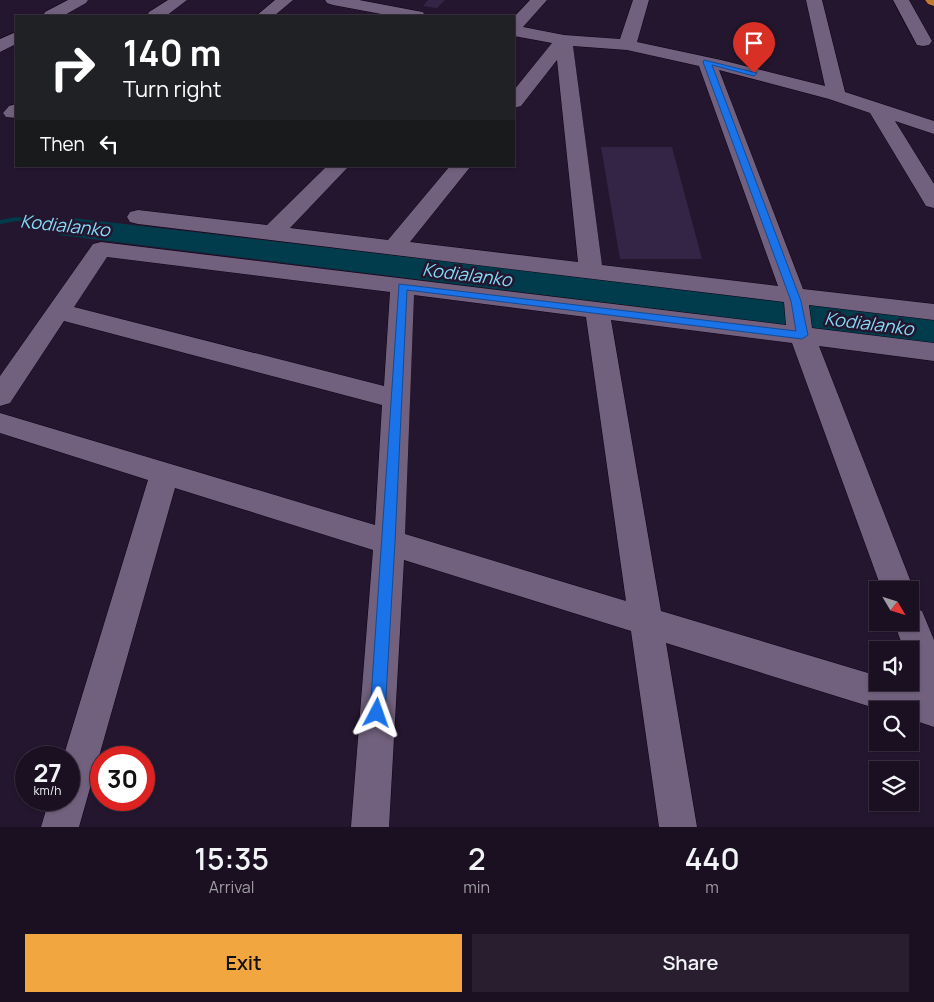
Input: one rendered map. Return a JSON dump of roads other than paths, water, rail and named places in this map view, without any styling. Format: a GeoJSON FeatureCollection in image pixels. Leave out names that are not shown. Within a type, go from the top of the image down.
{"type":"FeatureCollection","features":[{"type":"Feature","properties":{"kind":"street"},"geometry":{"type":"LineString","coordinates":[[53,15],[80,0]]}},
{"type":"Feature","properties":{"kind":"street"},"geometry":{"type":"LineString","coordinates":[[156,15],[179,0]]}},
{"type":"Feature","properties":{"kind":"street"},"geometry":{"type":"LineString","coordinates":[[265,15],[285,0]]}},
{"type":"Feature","properties":{"kind":"street"},"geometry":{"type":"LineString","coordinates":[[333,0],[407,12]]}},
{"type":"Feature","properties":{"kind":"street"},"geometry":{"type":"LineString","coordinates":[[515,26],[538,0]]}},
{"type":"Feature","properties":{"kind":"street"},"geometry":{"type":"LineString","coordinates":[[627,45],[640,0]]}},
{"type":"Feature","properties":{"kind":"street"},"geometry":{"type":"LineString","coordinates":[[814,0],[836,95]]}},
{"type":"Feature","properties":{"kind":"street"},"geometry":{"type":"LineString","coordinates":[[901,0],[923,41]]}},
{"type":"Feature","properties":{"kind":"street"},"geometry":{"type":"LineString","coordinates":[[0,26],[15,30]]}},
{"type":"Feature","properties":{"kind":"street"},"geometry":{"type":"LineString","coordinates":[[515,31],[564,40],[627,45],[707,62],[836,95],[934,128]]}},
{"type":"Feature","properties":{"kind":"street"},"geometry":{"type":"LineString","coordinates":[[0,47],[15,38]]}},
{"type":"Feature","properties":{"kind":"street"},"geometry":{"type":"LineString","coordinates":[[515,101],[564,40]]}},
{"type":"Feature","properties":{"kind":"street"},"geometry":{"type":"LineString","coordinates":[[564,40],[590,271]]}},
{"type":"Feature","properties":{"kind":"street"},"geometry":{"type":"LineString","coordinates":[[707,62],[895,581]]}},
{"type":"Feature","properties":{"kind":"street"},"geometry":{"type":"LineString","coordinates":[[878,110],[934,201]]}},
{"type":"Feature","properties":{"kind":"street"},"geometry":{"type":"LineString","coordinates":[[272,233],[338,167]]}},
{"type":"Feature","properties":{"kind":"street"},"geometry":{"type":"LineString","coordinates":[[394,248],[460,167]]}},
{"type":"Feature","properties":{"kind":"street"},"geometry":{"type":"LineString","coordinates":[[138,217],[590,271],[798,315],[934,352]]}},
{"type":"Feature","properties":{"kind":"street"},"geometry":{"type":"LineString","coordinates":[[0,396],[102,249],[597,310],[798,315],[934,312]]}},
{"type":"Feature","properties":{"kind":"street"},"geometry":{"type":"LineString","coordinates":[[370,827],[389,542],[402,286]]}},
{"type":"Feature","properties":{"kind":"street"},"geometry":{"type":"LineString","coordinates":[[597,310],[648,622],[678,827]]}},
{"type":"Feature","properties":{"kind":"street"},"geometry":{"type":"LineString","coordinates":[[58,311],[396,399]]}},
{"type":"Feature","properties":{"kind":"street"},"geometry":{"type":"LineString","coordinates":[[0,423],[934,710]]}},
{"type":"Feature","properties":{"kind":"street"},"geometry":{"type":"LineString","coordinates":[[80,762],[165,473]]}},
{"type":"Feature","properties":{"kind":"street"},"geometry":{"type":"LineString","coordinates":[[914,631],[934,684]]}},
{"type":"Feature","properties":{"kind":"street"},"geometry":{"type":"LineString","coordinates":[[60,827],[65,811]]}},
{"type":"Feature","properties":{"kind":"water"},"geometry":{"type":"Polygon","coordinates":[[[73,218],[934,318],[934,343],[59,235],[73,218]]]}},
{"type":"Feature","properties":{"kind":"waterway","name":"Kodialanko"},"geometry":{"type":"LineString","coordinates":[[0,222],[17,219],[76,227]]}}]}
